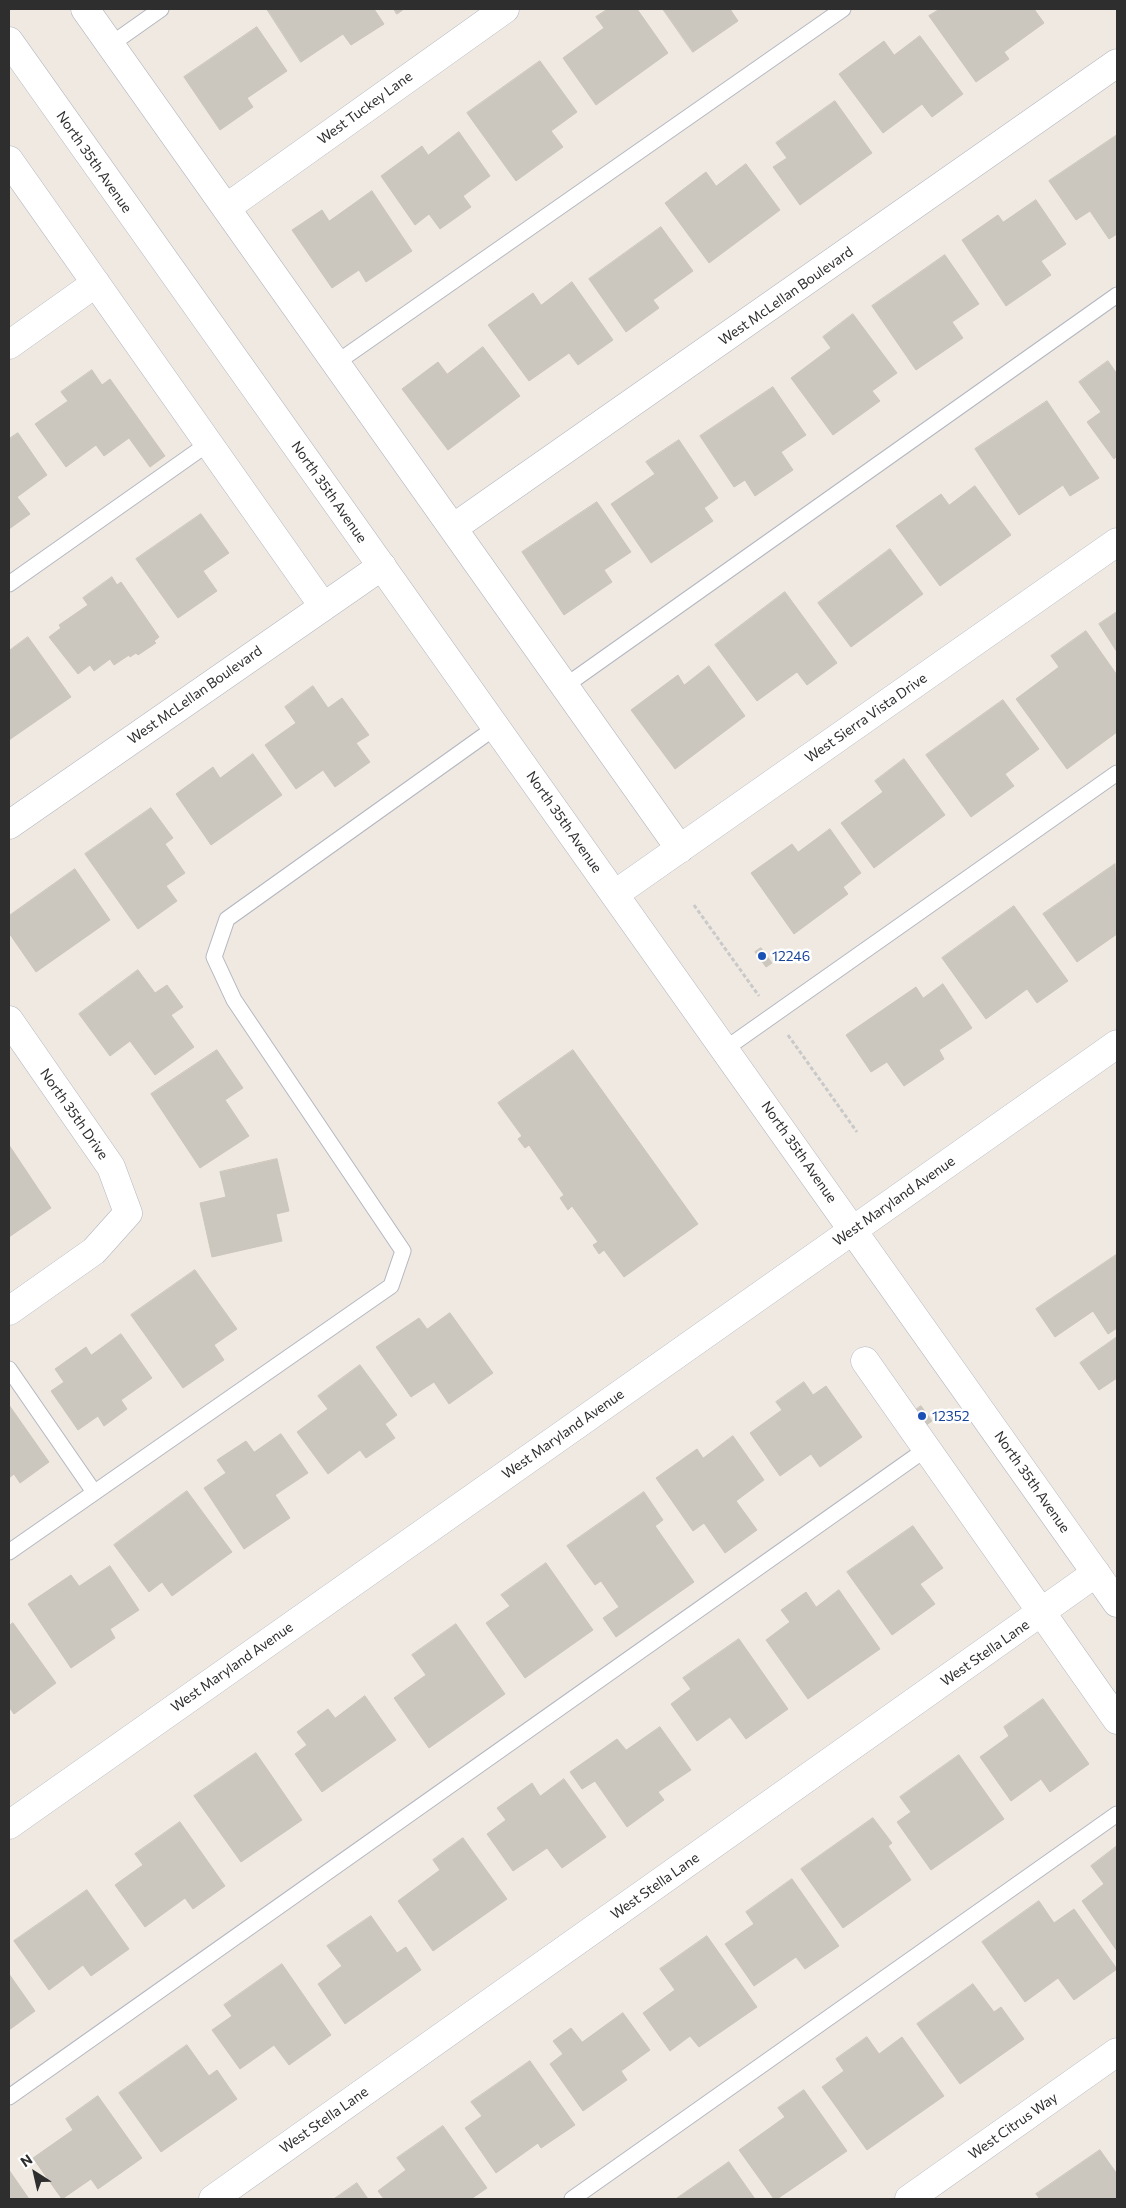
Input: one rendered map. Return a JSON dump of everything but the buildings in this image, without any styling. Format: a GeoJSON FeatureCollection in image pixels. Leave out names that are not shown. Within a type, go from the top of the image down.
{"type":"FeatureCollection","features":[{"type":"Feature","properties":{"kind":"street"},"geometry":{"type":"LineString","coordinates":[[85,9],[680,849]]}},
{"type":"Feature","properties":{"kind":"street","name":"West Tuckey Lane"},"geometry":{"type":"LineString","coordinates":[[226,208],[505,9]]}},
{"type":"Feature","properties":{"kind":"street","name":"North 35th Avenue"},"geometry":{"type":"LineString","coordinates":[[9,41],[854,1229],[1117,1603]]}},
{"type":"Feature","properties":{"kind":"street","name":"West McLellan Boulevard"},"geometry":{"type":"LineString","coordinates":[[453,528],[1117,63]]}},
{"type":"Feature","properties":{"kind":"street"},"geometry":{"type":"LineString","coordinates":[[9,160],[323,606]]}},
{"type":"Feature","properties":{"kind":"street"},"geometry":{"type":"LineString","coordinates":[[9,345],[96,283]]}},
{"type":"Feature","properties":{"kind":"street","name":"West Sierra Vista Drive"},"geometry":{"type":"LineString","coordinates":[[615,894],[1117,542]]}},
{"type":"Feature","properties":{"kind":"street","name":"West McLellan Boulevard"},"geometry":{"type":"LineString","coordinates":[[9,825],[382,566]]}},
{"type":"Feature","properties":{"kind":"street","name":"North 35th Drive"},"geometry":{"type":"LineString","coordinates":[[9,1020],[111,1167],[128,1213],[94,1251],[9,1311]]}},
{"type":"Feature","properties":{"kind":"street","name":"West Maryland Avenue"},"geometry":{"type":"LineString","coordinates":[[9,1825],[1117,1044]]}},
{"type":"Feature","properties":{"kind":"street"},"geometry":{"type":"LineString","coordinates":[[864,1361],[1117,1720]]}},
{"type":"Feature","properties":{"kind":"street","name":"West Stella Lane"},"geometry":{"type":"LineString","coordinates":[[212,2199],[1096,1573]]}},
{"type":"Feature","properties":{"kind":"street","name":"West Citrus Way"},"geometry":{"type":"LineString","coordinates":[[909,2199],[1117,2052]]}},
{"type":"Feature","properties":{"kind":"lane"},"geometry":{"type":"LineString","coordinates":[[110,45],[161,9]]}},
{"type":"Feature","properties":{"kind":"lane"},"geometry":{"type":"LineString","coordinates":[[336,363],[843,9]]}},
{"type":"Feature","properties":{"kind":"lane"},"geometry":{"type":"LineString","coordinates":[[565,686],[1117,295]]}},
{"type":"Feature","properties":{"kind":"lane"},"geometry":{"type":"LineString","coordinates":[[9,584],[209,443]]}},
{"type":"Feature","properties":{"kind":"lane"},"geometry":{"type":"LineString","coordinates":[[9,1552],[391,1286],[403,1251],[234,1000],[214,957],[227,918],[496,726]]}},
{"type":"Feature","properties":{"kind":"lane"},"geometry":{"type":"LineString","coordinates":[[725,1049],[1117,773]]}},
{"type":"Feature","properties":{"kind":"lane"},"geometry":{"type":"LineString","coordinates":[[9,1369],[94,1492]]}},
{"type":"Feature","properties":{"kind":"lane"},"geometry":{"type":"LineString","coordinates":[[9,2097],[926,1449]]}},
{"type":"Feature","properties":{"kind":"lane"},"geometry":{"type":"LineString","coordinates":[[572,2199],[1117,1814]]}},
{"type":"Feature","properties":{"kind":"place","name":"12246"},"geometry":{"type":"Point","coordinates":[762,956]}},
{"type":"Feature","properties":{"kind":"place","name":"12352"},"geometry":{"type":"Point","coordinates":[922,1416]}}]}
